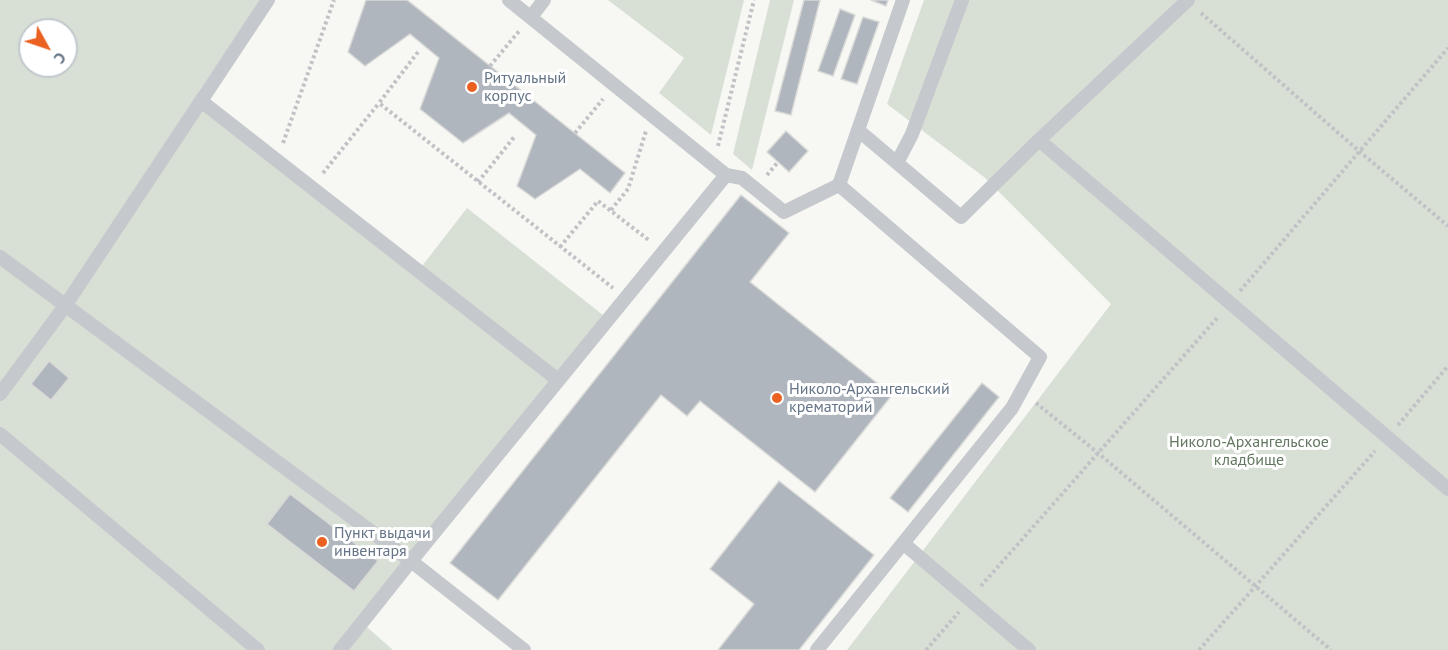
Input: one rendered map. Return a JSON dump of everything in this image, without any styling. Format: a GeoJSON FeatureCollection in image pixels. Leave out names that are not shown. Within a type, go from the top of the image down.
{"type":"FeatureCollection","features":[{"type":"Feature","properties":{"kind":"lane"},"geometry":{"type":"LineString","coordinates":[[0,394],[65,306],[268,0]]}},
{"type":"Feature","properties":{"kind":"lane"},"geometry":{"type":"LineString","coordinates":[[509,0],[726,175],[742,177],[784,212],[839,185],[903,0]]}},
{"type":"Feature","properties":{"kind":"lane"},"geometry":{"type":"LineString","coordinates":[[531,16],[544,0]]}},
{"type":"Feature","properties":{"kind":"lane"},"geometry":{"type":"LineString","coordinates":[[897,163],[912,134],[962,0]]}},
{"type":"Feature","properties":{"kind":"lane"},"geometry":{"type":"LineString","coordinates":[[858,130],[961,217],[1188,0]]}},
{"type":"Feature","properties":{"kind":"lane"},"geometry":{"type":"LineString","coordinates":[[201,101],[558,380]]}},
{"type":"Feature","properties":{"kind":"lane"},"geometry":{"type":"LineString","coordinates":[[1039,140],[1448,489]]}},
{"type":"Feature","properties":{"kind":"lane"},"geometry":{"type":"LineString","coordinates":[[340,650],[726,175]]}},
{"type":"Feature","properties":{"kind":"lane"},"geometry":{"type":"LineString","coordinates":[[817,650],[1012,408],[1040,357],[839,185]]}},
{"type":"Feature","properties":{"kind":"lane"},"geometry":{"type":"LineString","coordinates":[[0,258],[411,561],[524,650]]}},
{"type":"Feature","properties":{"kind":"lane"},"geometry":{"type":"LineString","coordinates":[[0,434],[258,650]]}},
{"type":"Feature","properties":{"kind":"lane"},"geometry":{"type":"LineString","coordinates":[[903,543],[1029,650]]}},
{"type":"Feature","properties":{"kind":"path"},"geometry":{"type":"LineString","coordinates":[[277,161],[334,0]]}},
{"type":"Feature","properties":{"kind":"path"},"geometry":{"type":"LineString","coordinates":[[714,164],[754,0]]}},
{"type":"Feature","properties":{"kind":"path"},"geometry":{"type":"LineString","coordinates":[[1188,0],[1359,152],[1448,226]]}},
{"type":"Feature","properties":{"kind":"path"},"geometry":{"type":"LineString","coordinates":[[490,66],[531,16]]}},
{"type":"Feature","properties":{"kind":"path"},"geometry":{"type":"LineString","coordinates":[[926,650],[1230,303],[1448,48]]}},
{"type":"Feature","properties":{"kind":"path"},"geometry":{"type":"LineString","coordinates":[[311,188],[418,52]]}},
{"type":"Feature","properties":{"kind":"path"},"geometry":{"type":"LineString","coordinates":[[575,133],[615,85]]}},
{"type":"Feature","properties":{"kind":"path"},"geometry":{"type":"LineString","coordinates":[[379,103],[625,298]]}},
{"type":"Feature","properties":{"kind":"path"},"geometry":{"type":"LineString","coordinates":[[611,210],[628,189],[651,113]]}},
{"type":"Feature","properties":{"kind":"path"},"geometry":{"type":"LineString","coordinates":[[478,182],[515,136]]}},
{"type":"Feature","properties":{"kind":"path"},"geometry":{"type":"LineString","coordinates":[[770,172],[778,162]]}},
{"type":"Feature","properties":{"kind":"path"},"geometry":{"type":"LineString","coordinates":[[560,247],[598,201],[663,252]]}},
{"type":"Feature","properties":{"kind":"path"},"geometry":{"type":"LineString","coordinates":[[1199,650],[1448,366]]}},
{"type":"Feature","properties":{"kind":"path"},"geometry":{"type":"LineString","coordinates":[[1021,391],[1331,650]]}},
{"type":"Feature","properties":{"kind":"green space"},"geometry":{"type":"Polygon","coordinates":[[[0,0],[261,0],[199,91],[422,266],[467,208],[603,315],[411,561],[360,621],[393,650],[0,650],[0,0]]]}},
{"type":"Feature","properties":{"kind":"green space"},"geometry":{"type":"Polygon","coordinates":[[[608,0],[744,0],[711,135],[659,93],[684,58],[608,0]]]}},
{"type":"Feature","properties":{"kind":"green space"},"geometry":{"type":"Polygon","coordinates":[[[770,0],[794,0],[752,170],[733,154],[770,0]]]}},
{"type":"Feature","properties":{"kind":"green space","name":"Николо-Архангельское кладбище"},"geometry":{"type":"Polygon","coordinates":[[[924,0],[1448,0],[1448,650],[847,650],[1111,304],[984,177],[887,104],[924,0]]]}},
{"type":"Feature","properties":{"kind":"building","name":"Ритуальный корпус"},"geometry":{"type":"Polygon","coordinates":[[[366,0],[407,0],[625,173],[610,193],[580,169],[535,199],[517,186],[536,135],[509,113],[463,143],[420,109],[439,58],[410,34],[365,66],[348,52],[366,0]]]}},
{"type":"Feature","properties":{"kind":"building"},"geometry":{"type":"Polygon","coordinates":[[[804,0],[820,0],[791,115],[775,111],[804,0]]]}},
{"type":"Feature","properties":{"kind":"building"},"geometry":{"type":"Polygon","coordinates":[[[871,0],[888,0],[886,6],[871,0]]]}},
{"type":"Feature","properties":{"kind":"building"},"geometry":{"type":"Polygon","coordinates":[[[840,9],[855,15],[833,76],[818,71],[840,9]]]}},
{"type":"Feature","properties":{"kind":"building"},"geometry":{"type":"Polygon","coordinates":[[[863,17],[879,22],[857,84],[841,79],[863,17]]]}},
{"type":"Feature","properties":{"kind":"building"},"geometry":{"type":"Polygon","coordinates":[[[786,131],[808,151],[789,172],[767,152],[786,131]]]}},
{"type":"Feature","properties":{"kind":"building","name":"Николо-Архангельский крематорий"},"geometry":{"type":"Polygon","coordinates":[[[741,195],[789,233],[750,282],[892,395],[815,492],[700,401],[687,416],[661,395],[498,600],[450,563],[741,195]]]}},
{"type":"Feature","properties":{"kind":"building"},"geometry":{"type":"Polygon","coordinates":[[[49,361],[69,378],[51,400],[31,384],[49,361]]]}},
{"type":"Feature","properties":{"kind":"building"},"geometry":{"type":"Polygon","coordinates":[[[982,383],[999,397],[908,512],[890,498],[982,383]]]}},
{"type":"Feature","properties":{"kind":"building"},"geometry":{"type":"Polygon","coordinates":[[[779,481],[874,555],[799,650],[718,650],[754,604],[710,569],[779,481]]]}},
{"type":"Feature","properties":{"kind":"building","name":"Пункт выдачи инвентаря"},"geometry":{"type":"Polygon","coordinates":[[[290,494],[378,561],[354,591],[267,524],[290,494]]]}},
{"type":"Feature","properties":{"kind":"place","name":"Ритуальный корпус"},"geometry":{"type":"Point","coordinates":[472,87]}},
{"type":"Feature","properties":{"kind":"place","name":"Николо-Архангельский крематорий"},"geometry":{"type":"Point","coordinates":[777,398]}},
{"type":"Feature","properties":{"kind":"place","name":"Пункт выдачи инвентаря"},"geometry":{"type":"Point","coordinates":[322,542]}}]}
